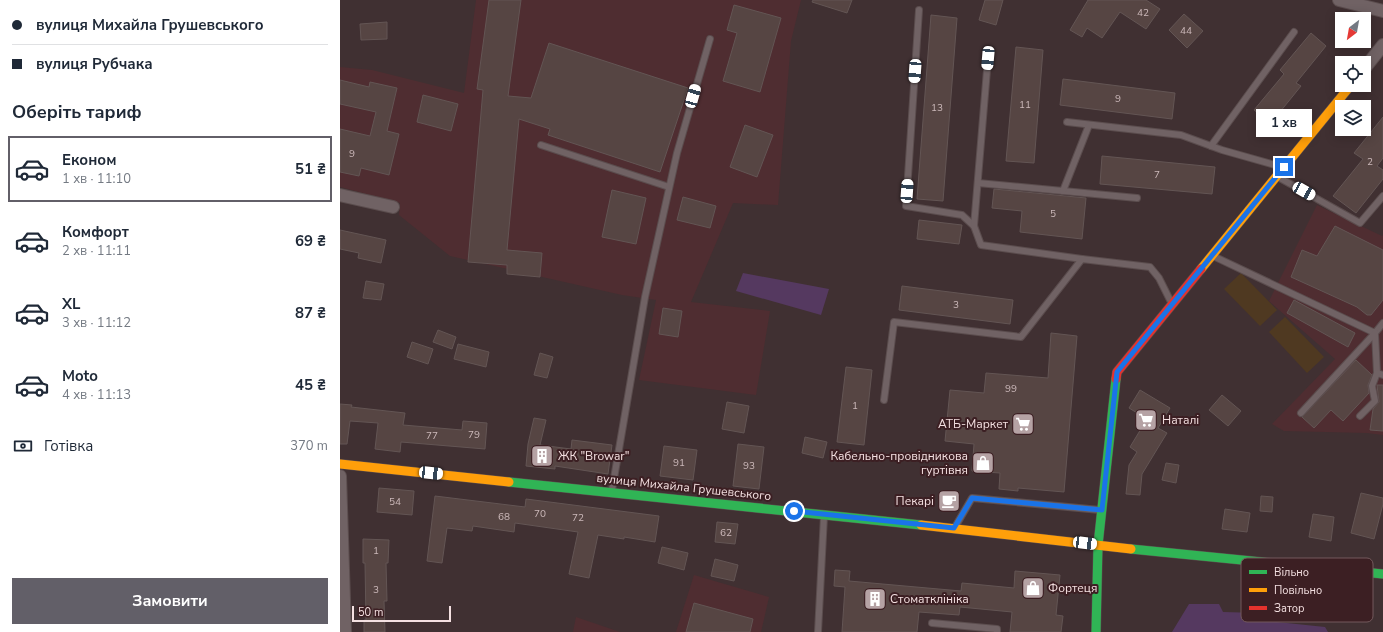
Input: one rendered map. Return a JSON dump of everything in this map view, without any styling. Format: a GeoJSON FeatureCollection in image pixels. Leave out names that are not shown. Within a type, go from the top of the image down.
{"type":"FeatureCollection","features":[{"type":"Feature","properties":{"kind":"main road"},"geometry":{"type":"LineString","coordinates":[[1096,632],[1098,545],[1117,372],[1345,92]]}},
{"type":"Feature","properties":{"kind":"main road","name":"вулиця Михайла Грушевського"},"geometry":{"type":"LineString","coordinates":[[340,464],[824,514],[1241,560]]}},
{"type":"Feature","properties":{"kind":"main road","name":"вулиця Михайла Грушевського"},"geometry":{"type":"LineString","coordinates":[[1373,573],[1383,574]]}},
{"type":"Feature","properties":{"kind":"street"},"geometry":{"type":"LineString","coordinates":[[1338,0],[1383,11]]}},
{"type":"Feature","properties":{"kind":"street"},"geometry":{"type":"LineString","coordinates":[[1371,60],[1383,45]]}},
{"type":"Feature","properties":{"kind":"street"},"geometry":{"type":"LineString","coordinates":[[340,195],[393,207]]}},
{"type":"Feature","properties":{"kind":"street"},"geometry":{"type":"LineString","coordinates":[[340,476],[345,632]]}},
{"type":"Feature","properties":{"kind":"lane"},"geometry":{"type":"LineString","coordinates":[[919,10],[906,206],[962,215],[974,226]]}},
{"type":"Feature","properties":{"kind":"lane"},"geometry":{"type":"LineString","coordinates":[[1211,146],[1294,32]]}},
{"type":"Feature","properties":{"kind":"lane"},"geometry":{"type":"LineString","coordinates":[[612,492],[645,297],[677,153],[710,39]]}},
{"type":"Feature","properties":{"kind":"lane"},"geometry":{"type":"LineString","coordinates":[[988,58],[974,226],[981,245],[1150,267],[1159,278],[1172,304]]}},
{"type":"Feature","properties":{"kind":"lane"},"geometry":{"type":"LineString","coordinates":[[1067,122],[1181,135],[1211,146],[1284,167]]}},
{"type":"Feature","properties":{"kind":"lane"},"geometry":{"type":"LineString","coordinates":[[1063,191],[1089,125]]}},
{"type":"Feature","properties":{"kind":"lane"},"geometry":{"type":"LineString","coordinates":[[541,146],[669,188]]}},
{"type":"Feature","properties":{"kind":"lane"},"geometry":{"type":"LineString","coordinates":[[1276,176],[1360,223],[1383,196]]}},
{"type":"Feature","properties":{"kind":"lane"},"geometry":{"type":"LineString","coordinates":[[978,182],[1137,198]]}},
{"type":"Feature","properties":{"kind":"lane"},"geometry":{"type":"LineString","coordinates":[[1212,255],[1375,333]]}},
{"type":"Feature","properties":{"kind":"lane"},"geometry":{"type":"LineString","coordinates":[[884,400],[894,322],[1021,338],[1082,259]]}},
{"type":"Feature","properties":{"kind":"lane"},"geometry":{"type":"LineString","coordinates":[[1301,413],[1383,325]]}},
{"type":"Feature","properties":{"kind":"lane"},"geometry":{"type":"LineString","coordinates":[[1360,416],[1375,401],[1372,386],[1380,374],[1375,333]]}},
{"type":"Feature","properties":{"kind":"lane"},"geometry":{"type":"LineString","coordinates":[[954,528],[972,498],[1102,510]]}},
{"type":"Feature","properties":{"kind":"lane"},"geometry":{"type":"LineString","coordinates":[[818,632],[824,514]]}},
{"type":"Feature","properties":{"kind":"lane"},"geometry":{"type":"LineString","coordinates":[[932,623],[997,629],[996,632]]}},
{"type":"Feature","properties":{"kind":"shaded area"},"geometry":{"type":"Polygon","coordinates":[[[476,0],[801,0],[791,41],[778,205],[733,203],[691,302],[770,311],[756,395],[639,380],[656,300],[622,295],[450,256],[399,215],[400,203],[340,187],[340,67],[372,70],[464,93],[476,0]]]}},
{"type":"Feature","properties":{"kind":"shaded area"},"geometry":{"type":"Polygon","coordinates":[[[1317,205],[1382,236],[1383,235],[1383,435],[1367,433],[1284,431],[1272,424],[1335,359],[1269,301],[1317,205]]]}},
{"type":"Feature","properties":{"kind":"shaded area"},"geometry":{"type":"Polygon","coordinates":[[[743,273],[829,289],[821,315],[736,291],[743,273]]]}},
{"type":"Feature","properties":{"kind":"shaded area"},"geometry":{"type":"Polygon","coordinates":[[[1241,273],[1277,310],[1260,326],[1224,289],[1241,273]]]}},
{"type":"Feature","properties":{"kind":"shaded area"},"geometry":{"type":"Polygon","coordinates":[[[1285,317],[1324,357],[1307,373],[1269,332],[1285,317]]]}},
{"type":"Feature","properties":{"kind":"shaded area"},"geometry":{"type":"Polygon","coordinates":[[[694,575],[769,597],[761,632],[676,632],[694,575]]]}},
{"type":"Feature","properties":{"kind":"shaded area"},"geometry":{"type":"Polygon","coordinates":[[[1189,604],[1219,604],[1223,612],[1241,612],[1241,622],[1278,622],[1325,627],[1328,632],[1172,632],[1189,604]]]}},
{"type":"Feature","properties":{"kind":"shaded area"},"geometry":{"type":"Polygon","coordinates":[[[576,617],[620,632],[573,632],[576,617]]]}},
{"type":"Feature","properties":{"kind":"building"},"geometry":{"type":"Polygon","coordinates":[[[489,0],[521,0],[508,96],[531,98],[549,43],[688,88],[660,172],[548,135],[550,129],[519,119],[507,250],[542,253],[540,277],[507,274],[507,265],[468,262],[483,90],[477,89],[489,0]]]}},
{"type":"Feature","properties":{"kind":"building"},"geometry":{"type":"Polygon","coordinates":[[[813,0],[852,0],[847,13],[812,2],[813,0]]]}},
{"type":"Feature","properties":{"kind":"building"},"geometry":{"type":"Polygon","coordinates":[[[985,0],[1003,0],[996,25],[979,20],[985,0]]]}},
{"type":"Feature","properties":{"kind":"building"},"geometry":{"type":"Polygon","coordinates":[[[1088,0],[1146,0],[1160,9],[1146,29],[1120,12],[1102,38],[1087,28],[1082,37],[1070,30],[1088,0]]]}},
{"type":"Feature","properties":{"kind":"building"},"geometry":{"type":"Polygon","coordinates":[[[734,5],[781,18],[760,92],[723,81],[737,33],[727,30],[734,5]]]}},
{"type":"Feature","properties":{"kind":"building"},"geometry":{"type":"Polygon","coordinates":[[[1184,14],[1203,31],[1187,48],[1169,30],[1184,14]]]}},
{"type":"Feature","properties":{"kind":"building"},"geometry":{"type":"Polygon","coordinates":[[[931,15],[957,18],[943,201],[917,199],[931,15]]]}},
{"type":"Feature","properties":{"kind":"building"},"geometry":{"type":"Polygon","coordinates":[[[387,22],[387,39],[361,40],[360,24],[387,22]]]}},
{"type":"Feature","properties":{"kind":"building"},"geometry":{"type":"Polygon","coordinates":[[[1311,33],[1326,46],[1296,83],[1301,86],[1271,123],[1254,110],[1284,74],[1280,70],[1311,33]]]}},
{"type":"Feature","properties":{"kind":"building"},"geometry":{"type":"Polygon","coordinates":[[[1016,47],[1043,50],[1034,163],[1006,161],[1016,47]]]}},
{"type":"Feature","properties":{"kind":"building"},"geometry":{"type":"Polygon","coordinates":[[[1063,79],[1175,93],[1172,119],[1060,105],[1063,79]]]}},
{"type":"Feature","properties":{"kind":"building"},"geometry":{"type":"Polygon","coordinates":[[[340,80],[369,87],[370,82],[397,88],[387,131],[399,134],[389,175],[361,168],[359,176],[340,172],[340,129],[370,136],[376,112],[340,104],[340,80]]]}},
{"type":"Feature","properties":{"kind":"building"},"geometry":{"type":"Polygon","coordinates":[[[423,95],[458,104],[451,131],[417,122],[423,95]]]}},
{"type":"Feature","properties":{"kind":"building"},"geometry":{"type":"Polygon","coordinates":[[[1383,117],[1383,158],[1377,166],[1383,170],[1383,179],[1356,213],[1333,196],[1363,159],[1354,153],[1368,136],[1371,136],[1371,132],[1383,117]]]}},
{"type":"Feature","properties":{"kind":"building"},"geometry":{"type":"Polygon","coordinates":[[[745,125],[773,135],[757,177],[730,167],[745,125]]]}},
{"type":"Feature","properties":{"kind":"building"},"geometry":{"type":"Polygon","coordinates":[[[1102,156],[1215,167],[1212,194],[1100,184],[1102,156]]]}},
{"type":"Feature","properties":{"kind":"building"},"geometry":{"type":"Polygon","coordinates":[[[994,189],[1086,198],[1082,239],[1020,232],[1022,211],[992,208],[994,189]]]}},
{"type":"Feature","properties":{"kind":"building"},"geometry":{"type":"Polygon","coordinates":[[[612,190],[646,198],[636,244],[602,237],[612,190]]]}},
{"type":"Feature","properties":{"kind":"building"},"geometry":{"type":"Polygon","coordinates":[[[683,197],[716,206],[710,228],[677,220],[683,197]]]}},
{"type":"Feature","properties":{"kind":"building"},"geometry":{"type":"Polygon","coordinates":[[[919,220],[962,225],[959,244],[917,239],[919,220]]]}},
{"type":"Feature","properties":{"kind":"building"},"geometry":{"type":"Polygon","coordinates":[[[1335,226],[1383,250],[1383,300],[1371,315],[1367,315],[1357,307],[1291,277],[1302,250],[1317,256],[1335,226]]]}},
{"type":"Feature","properties":{"kind":"building"},"geometry":{"type":"Polygon","coordinates":[[[340,230],[386,240],[381,263],[358,258],[359,253],[340,249],[340,230]]]}},
{"type":"Feature","properties":{"kind":"building"},"geometry":{"type":"Polygon","coordinates":[[[366,281],[384,284],[381,300],[363,298],[366,281]]]}},
{"type":"Feature","properties":{"kind":"building"},"geometry":{"type":"Polygon","coordinates":[[[902,286],[1013,300],[1010,324],[899,310],[902,286]]]}},
{"type":"Feature","properties":{"kind":"building"},"geometry":{"type":"Polygon","coordinates":[[[1294,300],[1355,333],[1348,347],[1287,313],[1294,300]]]}},
{"type":"Feature","properties":{"kind":"building"},"geometry":{"type":"Polygon","coordinates":[[[663,308],[682,311],[678,337],[659,334],[663,308]]]}},
{"type":"Feature","properties":{"kind":"building"},"geometry":{"type":"Polygon","coordinates":[[[438,330],[456,337],[452,349],[433,342],[438,330]]]}},
{"type":"Feature","properties":{"kind":"building","name":"АТБ-Маркет"},"geometry":{"type":"Polygon","coordinates":[[[1051,333],[1077,336],[1064,492],[1018,488],[1018,491],[999,489],[1000,473],[972,471],[974,444],[945,441],[950,390],[984,393],[986,373],[1048,378],[1051,333]]]}},
{"type":"Feature","properties":{"kind":"building"},"geometry":{"type":"Polygon","coordinates":[[[412,342],[433,349],[428,364],[407,357],[412,342]]]}},
{"type":"Feature","properties":{"kind":"building"},"geometry":{"type":"Polygon","coordinates":[[[458,344],[489,352],[486,367],[454,359],[458,344]]]}},
{"type":"Feature","properties":{"kind":"building"},"geometry":{"type":"Polygon","coordinates":[[[540,353],[553,357],[547,378],[534,375],[540,353]]]}},
{"type":"Feature","properties":{"kind":"building"},"geometry":{"type":"Polygon","coordinates":[[[1356,360],[1372,375],[1368,385],[1369,393],[1343,421],[1331,410],[1314,428],[1302,417],[1356,360]]]}},
{"type":"Feature","properties":{"kind":"building"},"geometry":{"type":"Polygon","coordinates":[[[846,367],[872,370],[864,445],[837,442],[846,367]]]}},
{"type":"Feature","properties":{"kind":"building"},"geometry":{"type":"Polygon","coordinates":[[[1377,385],[1383,385],[1383,431],[1370,430],[1373,409],[1379,402],[1377,385]]]}},
{"type":"Feature","properties":{"kind":"building"},"geometry":{"type":"Polygon","coordinates":[[[1140,390],[1170,408],[1158,428],[1167,433],[1142,474],[1140,495],[1126,494],[1129,465],[1137,452],[1130,447],[1147,419],[1129,408],[1140,390]]]}},
{"type":"Feature","properties":{"kind":"building"},"geometry":{"type":"Polygon","coordinates":[[[1222,395],[1241,411],[1228,426],[1209,410],[1222,395]]]}},
{"type":"Feature","properties":{"kind":"building"},"geometry":{"type":"Polygon","coordinates":[[[727,402],[749,406],[744,433],[722,429],[727,402]]]}},
{"type":"Feature","properties":{"kind":"building"},"geometry":{"type":"Polygon","coordinates":[[[340,404],[352,405],[351,407],[405,413],[403,425],[462,430],[463,421],[487,423],[485,449],[401,442],[400,452],[375,449],[378,423],[350,421],[347,444],[340,444],[340,404]]]}},
{"type":"Feature","properties":{"kind":"building"},"geometry":{"type":"Polygon","coordinates":[[[534,418],[546,420],[540,445],[571,449],[572,440],[612,445],[608,474],[555,466],[555,469],[526,466],[528,444],[534,418]]]}},
{"type":"Feature","properties":{"kind":"building"},"geometry":{"type":"Polygon","coordinates":[[[805,437],[827,442],[823,458],[802,453],[805,437]]]}},
{"type":"Feature","properties":{"kind":"building"},"geometry":{"type":"Polygon","coordinates":[[[738,444],[764,447],[759,489],[733,486],[738,444]]]}},
{"type":"Feature","properties":{"kind":"building"},"geometry":{"type":"Polygon","coordinates":[[[664,446],[697,450],[693,480],[660,476],[664,446]]]}},
{"type":"Feature","properties":{"kind":"building"},"geometry":{"type":"Polygon","coordinates":[[[1166,463],[1179,465],[1176,483],[1162,480],[1166,463]]]}},
{"type":"Feature","properties":{"kind":"building"},"geometry":{"type":"Polygon","coordinates":[[[379,488],[414,491],[412,515],[377,512],[379,488]]]}},
{"type":"Feature","properties":{"kind":"building"},"geometry":{"type":"Polygon","coordinates":[[[1361,493],[1383,498],[1383,504],[1374,539],[1351,533],[1361,493]]]}},
{"type":"Feature","properties":{"kind":"building"},"geometry":{"type":"Polygon","coordinates":[[[435,496],[525,507],[526,499],[659,516],[655,542],[598,535],[589,578],[569,574],[578,532],[515,523],[514,532],[473,526],[472,531],[447,528],[442,563],[427,561],[435,496]]]}},
{"type":"Feature","properties":{"kind":"building"},"geometry":{"type":"Polygon","coordinates":[[[1261,496],[1273,497],[1272,512],[1260,511],[1261,496]]]}},
{"type":"Feature","properties":{"kind":"building"},"geometry":{"type":"Polygon","coordinates":[[[1225,509],[1250,513],[1247,532],[1222,529],[1225,509]]]}},
{"type":"Feature","properties":{"kind":"building"},"geometry":{"type":"Polygon","coordinates":[[[1313,514],[1334,517],[1331,541],[1309,537],[1313,514]]]}},
{"type":"Feature","properties":{"kind":"building"},"geometry":{"type":"Polygon","coordinates":[[[717,522],[738,524],[735,544],[715,542],[717,522]]]}},
{"type":"Feature","properties":{"kind":"building"},"geometry":{"type":"Polygon","coordinates":[[[363,539],[389,540],[388,563],[386,563],[387,601],[384,601],[385,632],[364,632],[364,620],[366,620],[363,539]]]}},
{"type":"Feature","properties":{"kind":"building"},"geometry":{"type":"Polygon","coordinates":[[[662,547],[688,553],[684,570],[658,563],[662,547]]]}},
{"type":"Feature","properties":{"kind":"building"},"geometry":{"type":"Polygon","coordinates":[[[715,559],[738,565],[734,581],[711,576],[715,559]]]}},
{"type":"Feature","properties":{"kind":"building"},"geometry":{"type":"Polygon","coordinates":[[[835,570],[850,571],[849,581],[961,591],[962,583],[1014,588],[1015,571],[1060,575],[1056,615],[1063,616],[1061,632],[1010,632],[1012,612],[960,607],[959,615],[919,612],[917,632],[842,632],[845,587],[834,586],[835,570]]]}},
{"type":"Feature","properties":{"kind":"building"},"geometry":{"type":"Polygon","coordinates":[[[694,603],[753,619],[750,632],[686,632],[694,603]]]}},
{"type":"Feature","properties":{"kind":"traffic: fast"},"geometry":{"type":"LineString","coordinates":[[1096,632],[1098,545],[1116,379]]}},
{"type":"Feature","properties":{"kind":"traffic: fast"},"geometry":{"type":"LineString","coordinates":[[509,482],[921,525]]}},
{"type":"Feature","properties":{"kind":"traffic: fast"},"geometry":{"type":"LineString","coordinates":[[1131,549],[1241,560]]}},
{"type":"Feature","properties":{"kind":"traffic: fast"},"geometry":{"type":"LineString","coordinates":[[1373,573],[1383,574]]}},
{"type":"Feature","properties":{"kind":"traffic: slow"},"geometry":{"type":"LineString","coordinates":[[1201,269],[1345,92]]}},
{"type":"Feature","properties":{"kind":"traffic: slow"},"geometry":{"type":"LineString","coordinates":[[340,464],[509,482]]}},
{"type":"Feature","properties":{"kind":"traffic: slow"},"geometry":{"type":"LineString","coordinates":[[921,525],[1131,549]]}},
{"type":"Feature","properties":{"kind":"traffic: jam"},"geometry":{"type":"LineString","coordinates":[[1116,379],[1117,372],[1201,269]]}},
{"type":"Feature","properties":{"kind":"place","name":"Наталі"},"geometry":{"type":"Point","coordinates":[1146,420]}},
{"type":"Feature","properties":{"kind":"place","name":"АТБ-Маркет"},"geometry":{"type":"Point","coordinates":[1023,424]}},
{"type":"Feature","properties":{"kind":"place","name":"ЖК \"Browar\""},"geometry":{"type":"Point","coordinates":[542,456]}},
{"type":"Feature","properties":{"kind":"place","name":"Кабельно-провідникова гуртівня"},"geometry":{"type":"Point","coordinates":[983,463]}},
{"type":"Feature","properties":{"kind":"place","name":"Пекарі"},"geometry":{"type":"Point","coordinates":[949,501]}},
{"type":"Feature","properties":{"kind":"place","name":"Фортеця"},"geometry":{"type":"Point","coordinates":[1033,588]}},
{"type":"Feature","properties":{"kind":"place","name":"Стоматклініка"},"geometry":{"type":"Point","coordinates":[875,599]}},
{"type":"Feature","properties":{"kind":"route"},"geometry":{"type":"LineString","coordinates":[[794,511],[954,528],[972,498],[1102,510],[1117,372],[1284,167]]}}]}
